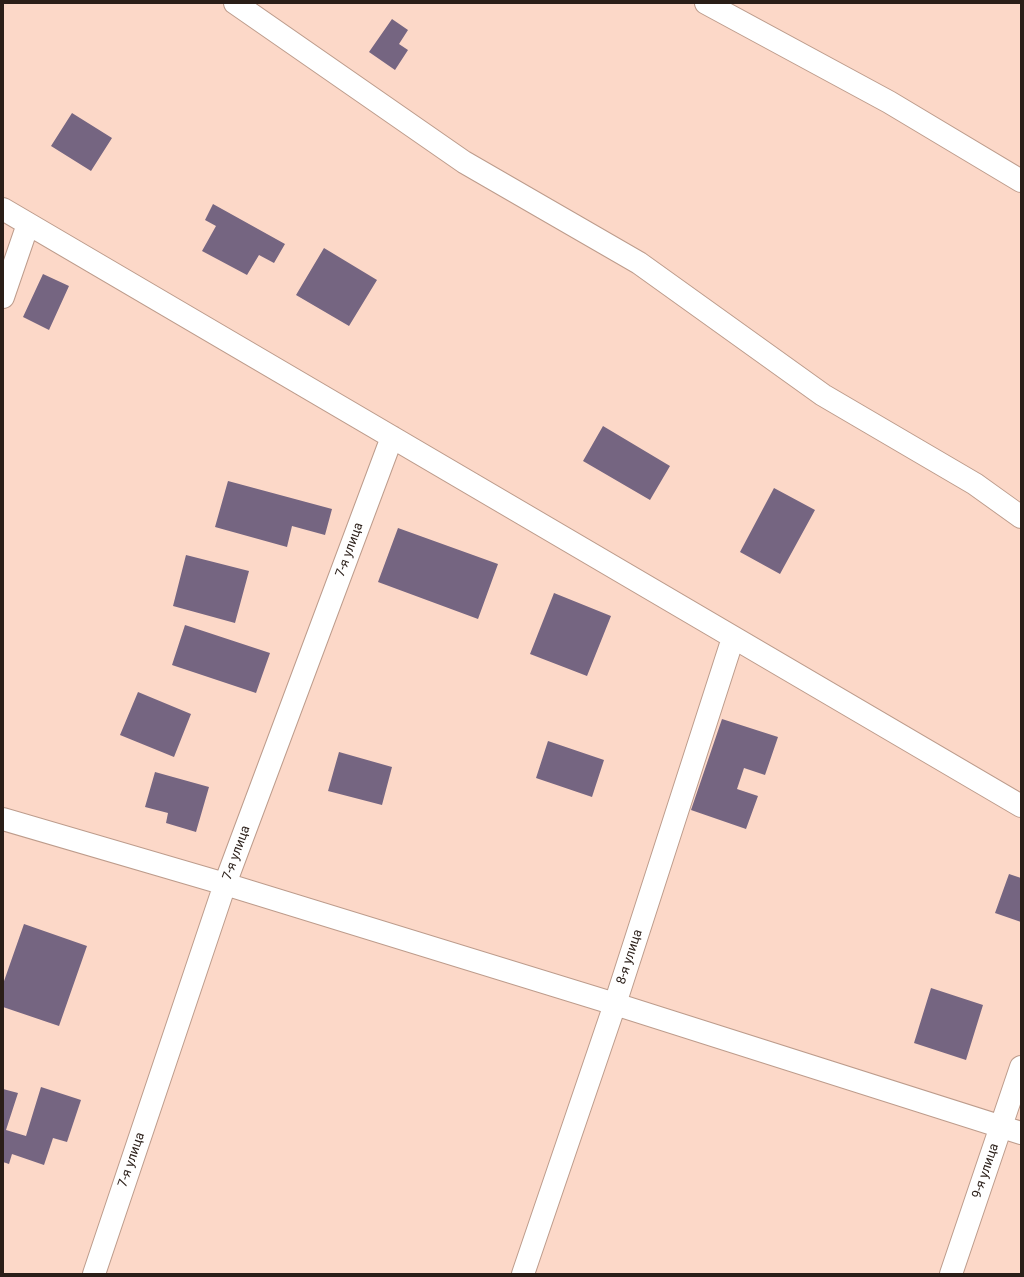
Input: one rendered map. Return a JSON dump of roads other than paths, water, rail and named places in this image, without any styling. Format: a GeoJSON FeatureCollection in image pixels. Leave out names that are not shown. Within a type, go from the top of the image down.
{"type":"FeatureCollection","features":[{"type":"Feature","properties":{"kind":"street"},"geometry":{"type":"LineString","coordinates":[[235,3],[464,162],[639,263],[823,395],[975,484],[1021,516]]}},
{"type":"Feature","properties":{"kind":"street"},"geometry":{"type":"LineString","coordinates":[[706,3],[889,102],[1021,181]]}},
{"type":"Feature","properties":{"kind":"street"},"geometry":{"type":"LineString","coordinates":[[3,210],[1021,806]]}},
{"type":"Feature","properties":{"kind":"street"},"geometry":{"type":"LineString","coordinates":[[3,297],[28,224]]}},
{"type":"Feature","properties":{"kind":"street","name":"7-я улица"},"geometry":{"type":"LineString","coordinates":[[94,1274],[225,884],[392,437]]}},
{"type":"Feature","properties":{"kind":"street","name":"8-я улица"},"geometry":{"type":"LineString","coordinates":[[523,1274],[615,1004],[733,638]]}},
{"type":"Feature","properties":{"kind":"street"},"geometry":{"type":"LineString","coordinates":[[3,819],[225,884],[615,1004],[1011,1130]]}},
{"type":"Feature","properties":{"kind":"street","name":"9-я улица"},"geometry":{"type":"LineString","coordinates":[[951,1274],[1011,1130],[1021,1067]]}}]}
